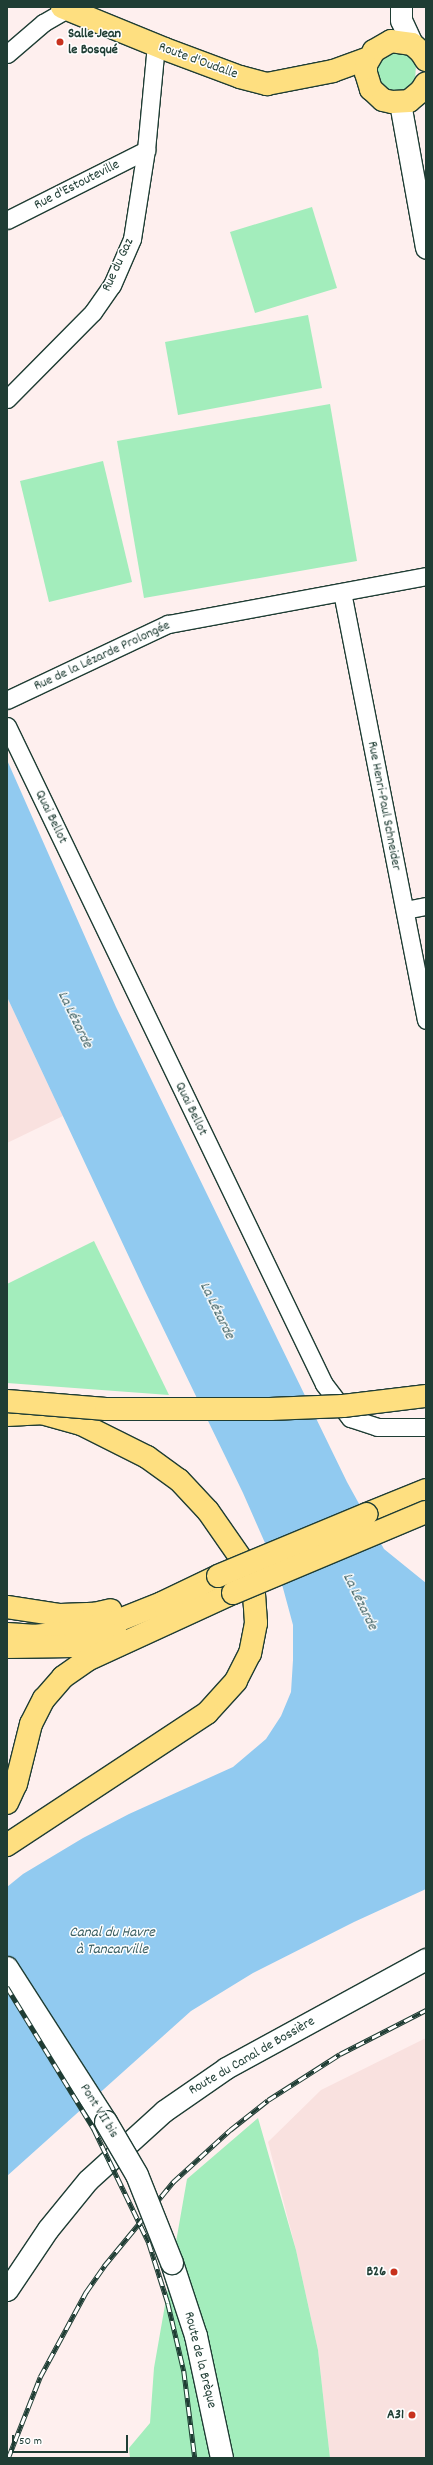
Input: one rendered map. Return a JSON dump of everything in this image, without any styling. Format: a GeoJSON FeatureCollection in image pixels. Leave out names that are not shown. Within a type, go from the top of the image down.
{"type":"FeatureCollection","features":[{"type":"Feature","properties":{"kind":"main road","name":"Route d'Oudalle"},"geometry":{"type":"LineString","coordinates":[[67,8],[156,45],[240,77],[267,84],[333,72],[369,58]]}},
{"type":"Feature","properties":{"kind":"main road"},"geometry":{"type":"LineString","coordinates":[[419,52],[398,41],[387,42],[380,46],[369,58],[366,73],[367,82],[376,95],[383,100],[419,93]]}},
{"type":"Feature","properties":{"kind":"main road","name":"Route d'Oudalle"},"geometry":{"type":"LineString","coordinates":[[333,72],[356,76],[367,82]]}},
{"type":"Feature","properties":{"kind":"main road"},"geometry":{"type":"LineString","coordinates":[[7,1401],[106,1409],[270,1409],[343,1406],[426,1396]]}},
{"type":"Feature","properties":{"kind":"main road"},"geometry":{"type":"LineString","coordinates":[[7,1415],[41,1413],[81,1424],[141,1453],[179,1480],[208,1510],[238,1554],[254,1594],[256,1623],[250,1653],[239,1675],[228,1692],[207,1713],[7,1845]]}},
{"type":"Feature","properties":{"kind":"main road"},"geometry":{"type":"LineString","coordinates":[[7,1607],[60,1615],[94,1614],[149,1601],[218,1576],[426,1490]]}},
{"type":"Feature","properties":{"kind":"main road"},"geometry":{"type":"LineString","coordinates":[[7,1803],[16,1784],[31,1724],[44,1698],[63,1677],[87,1660],[233,1594],[426,1512]]}},
{"type":"Feature","properties":{"kind":"main road"},"geometry":{"type":"LineString","coordinates":[[7,1634],[32,1636],[75,1632],[117,1621],[162,1603],[218,1576]]}},
{"type":"Feature","properties":{"kind":"main road"},"geometry":{"type":"LineString","coordinates":[[7,1647],[74,1646],[113,1637],[233,1594]]}},
{"type":"Feature","properties":{"kind":"main road","name":"Pont VII bis"},"geometry":{"type":"LineString","coordinates":[[7,1968],[94,2102],[137,2175],[172,2263]]}},
{"type":"Feature","properties":{"kind":"main road","name":"Route de la Brèque"},"geometry":{"type":"LineString","coordinates":[[172,2263],[196,2336],[222,2458]]}},
{"type":"Feature","properties":{"kind":"street"},"geometry":{"type":"LineString","coordinates":[[8,48],[43,22],[67,8]]}},
{"type":"Feature","properties":{"kind":"street"},"geometry":{"type":"LineString","coordinates":[[387,42],[401,13]]}},
{"type":"Feature","properties":{"kind":"street"},"geometry":{"type":"LineString","coordinates":[[401,13],[419,52]]}},
{"type":"Feature","properties":{"kind":"street","name":"Rue du Gaz"},"geometry":{"type":"LineString","coordinates":[[7,399],[93,312],[112,285],[132,239],[146,150],[156,45]]}},
{"type":"Feature","properties":{"kind":"street"},"geometry":{"type":"LineString","coordinates":[[419,93],[426,248]]}},
{"type":"Feature","properties":{"kind":"street","name":"Rue d'Estouteville"},"geometry":{"type":"LineString","coordinates":[[7,220],[146,150]]}},
{"type":"Feature","properties":{"kind":"street","name":"Rue de la Lézarde Prolongée"},"geometry":{"type":"LineString","coordinates":[[7,700],[168,624],[426,576]]}},
{"type":"Feature","properties":{"kind":"street","name":"Rue Henri-Paul Schneider"},"geometry":{"type":"LineString","coordinates":[[342,592],[426,1020]]}},
{"type":"Feature","properties":{"kind":"street","name":"Quai Bellot"},"geometry":{"type":"LineString","coordinates":[[7,726],[324,1384],[350,1418],[378,1426],[426,1427]]}},
{"type":"Feature","properties":{"kind":"street"},"geometry":{"type":"LineString","coordinates":[[405,910],[426,906]]}},
{"type":"Feature","properties":{"kind":"street","name":"Route du Canal de Bossière"},"geometry":{"type":"LineString","coordinates":[[7,2290],[48,2229],[88,2180],[164,2111],[226,2068],[426,1959]]}},
{"type":"Feature","properties":{"kind":"shaded area"},"geometry":{"type":"Polygon","coordinates":[[[7,997],[63,1116],[7,1143],[7,997]]]}},
{"type":"Feature","properties":{"kind":"shaded area"},"geometry":{"type":"Polygon","coordinates":[[[426,2038],[426,2458],[330,2458],[318,2350],[296,2250],[268,2142],[321,2090],[426,2038]]]}},
{"type":"Feature","properties":{"kind":"green space"},"geometry":{"type":"Polygon","coordinates":[[[390,50],[406,53],[416,65],[415,81],[411,88],[396,94],[381,89],[373,67],[390,50]]]}},
{"type":"Feature","properties":{"kind":"green space"},"geometry":{"type":"Polygon","coordinates":[[[312,207],[337,288],[255,313],[230,232],[312,207]]]}},
{"type":"Feature","properties":{"kind":"green space"},"geometry":{"type":"Polygon","coordinates":[[[308,315],[322,388],[178,415],[165,342],[308,315]]]}},
{"type":"Feature","properties":{"kind":"green space"},"geometry":{"type":"Polygon","coordinates":[[[330,404],[357,561],[144,598],[117,441],[330,404]]]}},
{"type":"Feature","properties":{"kind":"green space"},"geometry":{"type":"Polygon","coordinates":[[[103,461],[132,582],[49,602],[20,481],[103,461]]]}},
{"type":"Feature","properties":{"kind":"green space"},"geometry":{"type":"Polygon","coordinates":[[[94,1241],[169,1395],[7,1383],[7,1284],[94,1241]]]}},
{"type":"Feature","properties":{"kind":"green space"},"geometry":{"type":"Polygon","coordinates":[[[258,2118],[296,2250],[318,2350],[330,2458],[130,2458],[129,2448],[150,2423],[154,2368],[187,2179],[258,2118]]]}},
{"type":"Feature","properties":{"kind":"water"},"geometry":{"type":"Polygon","coordinates":[[[7,760],[116,1007],[347,1482],[384,1549],[426,1583],[426,1889],[354,1922],[253,1973],[191,2011],[7,2176],[7,1887],[23,1874],[83,1838],[129,1814],[233,1767],[266,1739],[281,1716],[291,1692],[293,1625],[280,1577],[243,1493],[145,1291],[7,997],[7,760]]]}},
{"type":"Feature","properties":{"kind":"railway"},"geometry":{"type":"LineString","coordinates":[[7,1987],[94,2129],[149,2243],[168,2303],[184,2371],[195,2458]]}},
{"type":"Feature","properties":{"kind":"railway"},"geometry":{"type":"LineString","coordinates":[[8,2458],[40,2377],[86,2292],[104,2266],[173,2182],[230,2130],[268,2100],[340,2054],[426,2010]]}},
{"type":"Feature","properties":{"kind":"place","name":"Salle Jean le Bosqué"},"geometry":{"type":"Point","coordinates":[60,42]}},
{"type":"Feature","properties":{"kind":"place","name":"B26"},"geometry":{"type":"Point","coordinates":[394,2272]}},
{"type":"Feature","properties":{"kind":"place","name":"A31"},"geometry":{"type":"Point","coordinates":[412,2415]}},
{"type":"Feature","properties":{"kind":"water label","name":"La Lézarde"},"geometry":{"type":"Point","coordinates":[74,1020]}},
{"type":"Feature","properties":{"kind":"water label","name":"La Lézarde"},"geometry":{"type":"Point","coordinates":[216,1311]}},
{"type":"Feature","properties":{"kind":"water label","name":"La Lézarde"},"geometry":{"type":"Point","coordinates":[359,1602]}},
{"type":"Feature","properties":{"kind":"water label","name":"Canal du Havre à Tancarville"},"geometry":{"type":"Point","coordinates":[112,1942]}}]}
